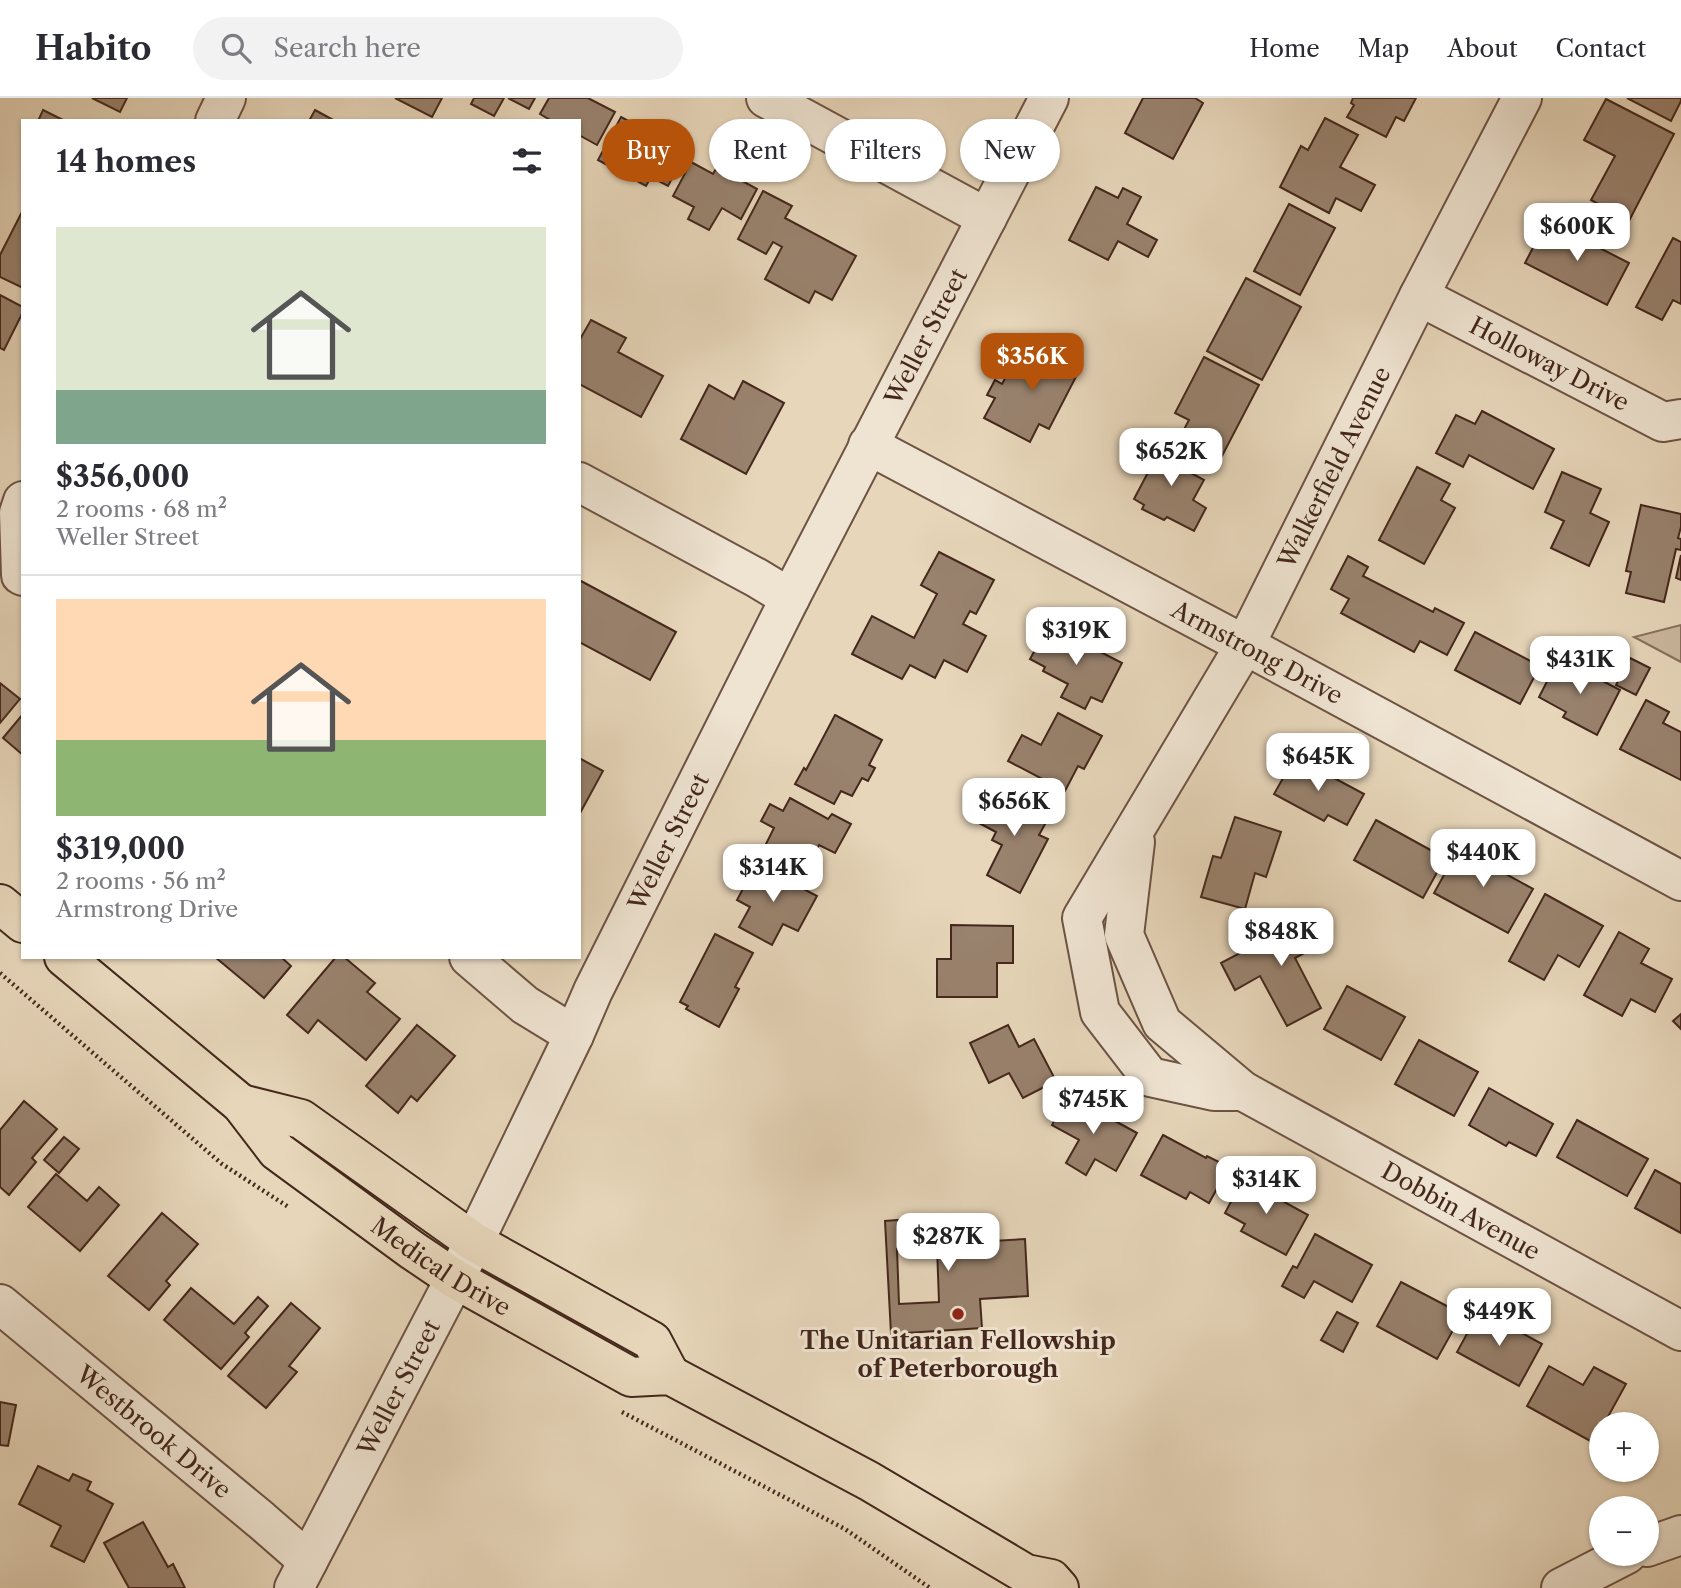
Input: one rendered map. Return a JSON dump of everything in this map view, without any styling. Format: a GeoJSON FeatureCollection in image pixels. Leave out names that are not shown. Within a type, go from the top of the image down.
{"type":"FeatureCollection","features":[{"type":"Feature","properties":{"kind":"main road"},"geometry":{"type":"LineString","coordinates":[[0,904],[21,921]]}},
{"type":"Feature","properties":{"kind":"main road","name":"Medical Drive"},"geometry":{"type":"LineString","coordinates":[[66,959],[241,1104],[277,1152],[412,1250],[455,1279],[631,1377],[670,1375],[652,1341],[474,1242],[301,1119],[241,1104]]}},
{"type":"Feature","properties":{"kind":"main road"},"geometry":{"type":"LineString","coordinates":[[670,1375],[869,1481],[1037,1583]]}},
{"type":"Feature","properties":{"kind":"street"},"geometry":{"type":"LineString","coordinates":[[216,119],[226,98]]}},
{"type":"Feature","properties":{"kind":"street"},"geometry":{"type":"LineString","coordinates":[[766,98],[987,218]]}},
{"type":"Feature","properties":{"kind":"street","name":"Weller Street"},"geometry":{"type":"LineString","coordinates":[[301,1574],[474,1242],[593,991],[790,598],[1049,98]]}},
{"type":"Feature","properties":{"kind":"street","name":"Walkerfield Avenue"},"geometry":{"type":"LineString","coordinates":[[1136,830],[1245,645],[1419,296],[1522,98]]}},
{"type":"Feature","properties":{"kind":"street","name":"Holloway Drive"},"geometry":{"type":"LineString","coordinates":[[1419,296],[1662,422],[1681,419]]}},
{"type":"Feature","properties":{"kind":"street","name":"Armstrong Drive"},"geometry":{"type":"LineString","coordinates":[[868,445],[1681,881]]}},
{"type":"Feature","properties":{"kind":"street"},"geometry":{"type":"LineString","coordinates":[[581,483],[790,598]]}},
{"type":"Feature","properties":{"kind":"street"},"geometry":{"type":"LineString","coordinates":[[21,507],[21,575]]}},
{"type":"Feature","properties":{"kind":"street","name":"Dobbin Avenue"},"geometry":{"type":"LineString","coordinates":[[1136,830],[1082,918],[1100,1012],[1150,1077],[1214,1091],[1243,1091]]}},
{"type":"Feature","properties":{"kind":"street","name":"Dobbin Avenue"},"geometry":{"type":"LineString","coordinates":[[1136,830],[1124,935],[1162,1023],[1243,1091],[1681,1331]]}},
{"type":"Feature","properties":{"kind":"street"},"geometry":{"type":"LineString","coordinates":[[471,959],[525,1005],[574,1035]]}},
{"type":"Feature","properties":{"kind":"street","name":"Westbrook Drive"},"geometry":{"type":"LineString","coordinates":[[0,1304],[261,1520],[301,1574]]}},
{"type":"Feature","properties":{"kind":"street"},"geometry":{"type":"LineString","coordinates":[[1659,1543],[1681,1535]]}},
{"type":"Feature","properties":{"kind":"street"},"geometry":{"type":"LineString","coordinates":[[1561,1588],[1604,1566]]}},
{"type":"Feature","properties":{"kind":"shaded area"},"geometry":{"type":"Polygon","coordinates":[[[1681,625],[1681,662],[1634,637],[1681,625]]]}},
{"type":"Feature","properties":{"kind":"building"},"geometry":{"type":"Polygon","coordinates":[[[92,98],[127,98],[120,112],[92,98]]]}},
{"type":"Feature","properties":{"kind":"building"},"geometry":{"type":"Polygon","coordinates":[[[395,98],[442,98],[432,117],[395,98]]]}},
{"type":"Feature","properties":{"kind":"building"},"geometry":{"type":"Polygon","coordinates":[[[474,98],[504,98],[494,116],[471,104],[474,98]]]}},
{"type":"Feature","properties":{"kind":"building"},"geometry":{"type":"Polygon","coordinates":[[[508,98],[535,98],[529,109],[508,98]]]}},
{"type":"Feature","properties":{"kind":"building"},"geometry":{"type":"Polygon","coordinates":[[[549,98],[588,98],[615,112],[611,119],[602,119],[602,136],[597,145],[581,136],[581,119],[549,119],[540,114],[549,98]]]}},
{"type":"Feature","properties":{"kind":"building"},"geometry":{"type":"Polygon","coordinates":[[[1143,98],[1195,98],[1203,103],[1173,159],[1125,133],[1143,98]]]}},
{"type":"Feature","properties":{"kind":"building"},"geometry":{"type":"Polygon","coordinates":[[[1353,98],[1416,98],[1404,121],[1396,117],[1386,137],[1347,117],[1354,105],[1351,103],[1353,98]]]}},
{"type":"Feature","properties":{"kind":"building"},"geometry":{"type":"Polygon","coordinates":[[[1627,98],[1681,98],[1681,101],[1671,121],[1627,98]]]}},
{"type":"Feature","properties":{"kind":"building"},"geometry":{"type":"Polygon","coordinates":[[[1606,99],[1674,134],[1629,221],[1591,200],[1615,156],[1584,140],[1606,99]]]}},
{"type":"Feature","properties":{"kind":"building"},"geometry":{"type":"Polygon","coordinates":[[[43,110],[61,119],[39,119],[43,110]]]}},
{"type":"Feature","properties":{"kind":"building"},"geometry":{"type":"Polygon","coordinates":[[[315,110],[331,119],[310,119],[315,110]]]}},
{"type":"Feature","properties":{"kind":"building"},"geometry":{"type":"Polygon","coordinates":[[[1325,118],[1358,135],[1340,167],[1375,185],[1361,211],[1336,198],[1329,213],[1280,187],[1301,146],[1308,150],[1325,118]]]}},
{"type":"Feature","properties":{"kind":"building"},"geometry":{"type":"Polygon","coordinates":[[[695,164],[709,172],[709,182],[744,182],[757,189],[741,219],[722,208],[709,230],[688,219],[694,207],[673,196],[680,182],[695,182],[695,164]]]}},
{"type":"Feature","properties":{"kind":"building"},"geometry":{"type":"Polygon","coordinates":[[[1096,187],[1118,198],[1123,188],[1141,197],[1127,224],[1157,240],[1148,257],[1118,241],[1108,260],[1069,240],[1096,187]]]}},
{"type":"Feature","properties":{"kind":"building"},"geometry":{"type":"Polygon","coordinates":[[[763,191],[792,206],[785,218],[856,256],[832,300],[815,291],[809,303],[765,279],[782,247],[773,242],[766,254],[738,239],[763,191]]]}},
{"type":"Feature","properties":{"kind":"building"},"geometry":{"type":"Polygon","coordinates":[[[1289,204],[1335,228],[1300,295],[1254,271],[1289,204]]]}},
{"type":"Feature","properties":{"kind":"building"},"geometry":{"type":"Polygon","coordinates":[[[21,214],[21,287],[0,277],[0,255],[21,214]]]}},
{"type":"Feature","properties":{"kind":"building"},"geometry":{"type":"Polygon","coordinates":[[[1547,221],[1629,263],[1607,305],[1525,263],[1547,221]]]}},
{"type":"Feature","properties":{"kind":"building"},"geometry":{"type":"Polygon","coordinates":[[[1673,238],[1681,242],[1681,304],[1673,300],[1662,320],[1636,307],[1673,238]]]}},
{"type":"Feature","properties":{"kind":"building"},"geometry":{"type":"Polygon","coordinates":[[[1246,278],[1301,307],[1262,380],[1207,351],[1246,278]]]}},
{"type":"Feature","properties":{"kind":"building"},"geometry":{"type":"Polygon","coordinates":[[[0,295],[21,306],[21,316],[4,350],[0,348],[0,295]]]}},
{"type":"Feature","properties":{"kind":"building"},"geometry":{"type":"Polygon","coordinates":[[[591,320],[626,338],[618,352],[663,376],[641,417],[581,385],[581,338],[591,320]]]}},
{"type":"Feature","properties":{"kind":"building"},"geometry":{"type":"Polygon","coordinates":[[[1033,342],[1081,367],[1049,429],[1039,424],[1030,442],[984,418],[995,398],[987,395],[995,380],[1002,384],[1012,366],[1018,370],[1033,342]]]}},
{"type":"Feature","properties":{"kind":"building"},"geometry":{"type":"Polygon","coordinates":[[[1204,357],[1259,385],[1221,458],[1180,437],[1189,420],[1175,413],[1204,357]]]}},
{"type":"Feature","properties":{"kind":"building"},"geometry":{"type":"Polygon","coordinates":[[[743,381],[784,403],[746,474],[681,439],[709,385],[734,399],[743,381]]]}},
{"type":"Feature","properties":{"kind":"building"},"geometry":{"type":"Polygon","coordinates":[[[1482,411],[1554,449],[1533,489],[1469,455],[1463,467],[1436,453],[1456,415],[1475,424],[1482,411]]]}},
{"type":"Feature","properties":{"kind":"building"},"geometry":{"type":"Polygon","coordinates":[[[1160,438],[1188,453],[1180,467],[1204,480],[1193,500],[1206,508],[1194,531],[1167,517],[1164,520],[1142,509],[1144,505],[1134,499],[1153,463],[1148,461],[1160,438]]]}},
{"type":"Feature","properties":{"kind":"building"},"geometry":{"type":"Polygon","coordinates":[[[1417,467],[1450,484],[1441,500],[1455,508],[1424,564],[1379,540],[1417,467]]]}},
{"type":"Feature","properties":{"kind":"building"},"geometry":{"type":"Polygon","coordinates":[[[1562,472],[1601,489],[1590,513],[1609,522],[1589,566],[1551,548],[1564,521],[1545,512],[1562,472]]]}},
{"type":"Feature","properties":{"kind":"building"},"geometry":{"type":"Polygon","coordinates":[[[1641,505],[1681,514],[1678,538],[1681,539],[1681,550],[1676,549],[1664,602],[1626,593],[1631,572],[1626,571],[1641,505]]]}},
{"type":"Feature","properties":{"kind":"building"},"geometry":{"type":"Polygon","coordinates":[[[939,552],[994,580],[976,614],[970,611],[963,624],[986,636],[967,672],[944,660],[935,678],[910,665],[902,679],[852,654],[872,616],[914,638],[937,594],[921,585],[939,552]]]}},
{"type":"Feature","properties":{"kind":"building"},"geometry":{"type":"Polygon","coordinates":[[[1681,555],[1681,580],[1676,578],[1681,555]]]}},
{"type":"Feature","properties":{"kind":"building"},"geometry":{"type":"Polygon","coordinates":[[[1348,556],[1368,567],[1363,576],[1433,612],[1435,608],[1464,623],[1447,655],[1420,641],[1414,652],[1341,613],[1349,599],[1331,589],[1348,556]]]}},
{"type":"Feature","properties":{"kind":"building"},"geometry":{"type":"Polygon","coordinates":[[[581,581],[676,632],[650,680],[581,643],[581,581]]]}},
{"type":"Feature","properties":{"kind":"building"},"geometry":{"type":"Polygon","coordinates":[[[1047,628],[1062,636],[1064,633],[1122,663],[1102,702],[1091,697],[1085,709],[1061,697],[1068,684],[1043,671],[1045,667],[1030,659],[1047,628]]]}},
{"type":"Feature","properties":{"kind":"building"},"geometry":{"type":"Polygon","coordinates":[[[1475,632],[1540,666],[1520,704],[1455,670],[1475,632]]]}},
{"type":"Feature","properties":{"kind":"building"},"geometry":{"type":"Polygon","coordinates":[[[1559,658],[1620,690],[1597,735],[1563,717],[1566,712],[1539,697],[1559,658]]]}},
{"type":"Feature","properties":{"kind":"building"},"geometry":{"type":"Polygon","coordinates":[[[1630,658],[1650,668],[1636,695],[1616,685],[1630,658]]]}},
{"type":"Feature","properties":{"kind":"building"},"geometry":{"type":"Polygon","coordinates":[[[0,683],[20,699],[0,723],[0,683]]]}},
{"type":"Feature","properties":{"kind":"building"},"geometry":{"type":"Polygon","coordinates":[[[1646,700],[1669,712],[1663,723],[1681,732],[1681,780],[1620,749],[1646,700]]]}},
{"type":"Feature","properties":{"kind":"building"},"geometry":{"type":"Polygon","coordinates":[[[1058,713],[1102,736],[1084,769],[1078,766],[1065,791],[1008,761],[1022,735],[1041,745],[1058,713]]]}},
{"type":"Feature","properties":{"kind":"building"},"geometry":{"type":"Polygon","coordinates":[[[835,715],[882,740],[869,765],[875,768],[868,781],[862,778],[852,796],[841,791],[834,804],[795,784],[804,768],[806,770],[835,715]]]}},
{"type":"Feature","properties":{"kind":"building"},"geometry":{"type":"Polygon","coordinates":[[[21,716],[21,753],[3,738],[21,716]]]}},
{"type":"Feature","properties":{"kind":"building"},"geometry":{"type":"Polygon","coordinates":[[[1295,757],[1364,794],[1347,825],[1328,815],[1324,821],[1274,794],[1295,757]]]}},
{"type":"Feature","properties":{"kind":"building"},"geometry":{"type":"Polygon","coordinates":[[[581,759],[603,771],[581,811],[581,759]]]}},
{"type":"Feature","properties":{"kind":"building"},"geometry":{"type":"Polygon","coordinates":[[[994,788],[1049,817],[1039,835],[1048,839],[1020,893],[987,875],[1002,845],[992,840],[996,832],[977,822],[994,788]]]}},
{"type":"Feature","properties":{"kind":"building"},"geometry":{"type":"Polygon","coordinates":[[[790,798],[828,819],[832,814],[851,824],[835,853],[819,845],[814,855],[810,853],[798,876],[760,856],[774,828],[761,821],[770,804],[783,811],[790,798]]]}},
{"type":"Feature","properties":{"kind":"building"},"geometry":{"type":"Polygon","coordinates":[[[1235,817],[1281,832],[1266,877],[1255,873],[1245,909],[1201,897],[1213,856],[1221,858],[1235,817]]]}},
{"type":"Feature","properties":{"kind":"building"},"geometry":{"type":"Polygon","coordinates":[[[1376,820],[1445,858],[1423,898],[1354,860],[1376,820]]]}},
{"type":"Feature","properties":{"kind":"building"},"geometry":{"type":"Polygon","coordinates":[[[1461,844],[1490,860],[1488,864],[1533,889],[1508,933],[1434,893],[1461,844]]]}},
{"type":"Feature","properties":{"kind":"building"},"geometry":{"type":"Polygon","coordinates":[[[756,864],[817,896],[798,931],[783,924],[772,945],[739,927],[750,907],[737,900],[756,864]]]}},
{"type":"Feature","properties":{"kind":"building"},"geometry":{"type":"Polygon","coordinates":[[[1545,894],[1603,926],[1579,967],[1558,955],[1544,980],[1509,961],[1545,894]]]}},
{"type":"Feature","properties":{"kind":"building"},"geometry":{"type":"Polygon","coordinates":[[[1314,914],[1327,941],[1295,958],[1321,1008],[1287,1026],[1260,976],[1235,990],[1221,963],[1314,914]]]}},
{"type":"Feature","properties":{"kind":"building"},"geometry":{"type":"Polygon","coordinates":[[[951,925],[1013,926],[1013,963],[997,963],[997,997],[937,997],[937,959],[951,959],[951,925]]]}},
{"type":"Feature","properties":{"kind":"building"},"geometry":{"type":"Polygon","coordinates":[[[1619,932],[1649,949],[1641,963],[1672,979],[1655,1012],[1631,999],[1622,1016],[1584,995],[1619,932]]]}},
{"type":"Feature","properties":{"kind":"building"},"geometry":{"type":"Polygon","coordinates":[[[715,934],[753,953],[735,987],[739,989],[719,1027],[686,1009],[688,1006],[680,1002],[715,934]]]}},
{"type":"Feature","properties":{"kind":"building"},"geometry":{"type":"Polygon","coordinates":[[[217,959],[283,959],[291,966],[264,998],[217,959]]]}},
{"type":"Feature","properties":{"kind":"building"},"geometry":{"type":"Polygon","coordinates":[[[334,959],[346,959],[375,983],[367,992],[400,1019],[366,1060],[318,1020],[308,1033],[287,1015],[334,959]]]}},
{"type":"Feature","properties":{"kind":"building"},"geometry":{"type":"Polygon","coordinates":[[[1347,986],[1405,1017],[1381,1060],[1324,1029],[1347,986]]]}},
{"type":"Feature","properties":{"kind":"building"},"geometry":{"type":"Polygon","coordinates":[[[1681,1014],[1681,1029],[1673,1021],[1681,1014]]]}},
{"type":"Feature","properties":{"kind":"building"},"geometry":{"type":"Polygon","coordinates":[[[417,1025],[455,1056],[417,1101],[411,1096],[398,1113],[366,1086],[417,1025]]]}},
{"type":"Feature","properties":{"kind":"building"},"geometry":{"type":"Polygon","coordinates":[[[1008,1025],[1019,1047],[1034,1039],[1056,1081],[1023,1098],[1009,1073],[989,1083],[970,1043],[1008,1025]]]}},
{"type":"Feature","properties":{"kind":"building"},"geometry":{"type":"Polygon","coordinates":[[[1419,1040],[1478,1072],[1454,1116],[1395,1084],[1419,1040]]]}},
{"type":"Feature","properties":{"kind":"building"},"geometry":{"type":"Polygon","coordinates":[[[1489,1088],[1553,1124],[1536,1156],[1509,1142],[1506,1146],[1469,1125],[1489,1088]]]}},
{"type":"Feature","properties":{"kind":"building"},"geometry":{"type":"Polygon","coordinates":[[[1068,1095],[1137,1133],[1116,1171],[1095,1159],[1086,1175],[1066,1163],[1079,1140],[1052,1125],[1068,1095]]]}},
{"type":"Feature","properties":{"kind":"building"},"geometry":{"type":"Polygon","coordinates":[[[24,1101],[57,1129],[32,1158],[36,1162],[9,1195],[0,1187],[0,1130],[24,1101]]]}},
{"type":"Feature","properties":{"kind":"building"},"geometry":{"type":"Polygon","coordinates":[[[1577,1120],[1648,1159],[1627,1196],[1557,1157],[1577,1120]]]}},
{"type":"Feature","properties":{"kind":"building"},"geometry":{"type":"Polygon","coordinates":[[[1163,1135],[1229,1167],[1209,1203],[1190,1192],[1186,1199],[1141,1175],[1163,1135]]]}},
{"type":"Feature","properties":{"kind":"building"},"geometry":{"type":"Polygon","coordinates":[[[64,1137],[79,1149],[59,1173],[44,1160],[64,1137]]]}},
{"type":"Feature","properties":{"kind":"building"},"geometry":{"type":"Polygon","coordinates":[[[1655,1170],[1681,1184],[1681,1233],[1635,1208],[1655,1170]]]}},
{"type":"Feature","properties":{"kind":"building"},"geometry":{"type":"Polygon","coordinates":[[[56,1174],[87,1201],[99,1187],[119,1205],[80,1251],[28,1207],[56,1174]]]}},
{"type":"Feature","properties":{"kind":"building"},"geometry":{"type":"Polygon","coordinates":[[[1245,1175],[1268,1188],[1266,1192],[1308,1215],[1286,1255],[1241,1231],[1245,1224],[1225,1213],[1245,1175]]]}},
{"type":"Feature","properties":{"kind":"building"},"geometry":{"type":"Polygon","coordinates":[[[162,1213],[198,1244],[166,1281],[170,1285],[149,1310],[108,1276],[162,1213]]]}},
{"type":"Feature","properties":{"kind":"building"},"geometry":{"type":"Polygon","coordinates":[[[975,1214],[976,1242],[1025,1239],[1028,1296],[980,1299],[982,1328],[891,1334],[885,1221],[975,1214]],[[937,1247],[897,1249],[899,1304],[939,1302],[937,1247]]]}},
{"type":"Feature","properties":{"kind":"building"},"geometry":{"type":"Polygon","coordinates":[[[1315,1234],[1372,1265],[1352,1302],[1314,1281],[1304,1298],[1282,1286],[1293,1266],[1297,1268],[1315,1234]]]}},
{"type":"Feature","properties":{"kind":"building"},"geometry":{"type":"Polygon","coordinates":[[[1401,1282],[1462,1314],[1437,1359],[1377,1326],[1401,1282]]]}},
{"type":"Feature","properties":{"kind":"building"},"geometry":{"type":"Polygon","coordinates":[[[191,1288],[234,1324],[258,1297],[268,1306],[245,1333],[249,1337],[221,1369],[164,1320],[191,1288]]]}},
{"type":"Feature","properties":{"kind":"building"},"geometry":{"type":"Polygon","coordinates":[[[291,1303],[320,1328],[289,1366],[297,1372],[266,1408],[228,1376],[291,1303]]]}},
{"type":"Feature","properties":{"kind":"building"},"geometry":{"type":"Polygon","coordinates":[[[1480,1310],[1542,1344],[1519,1386],[1457,1352],[1480,1310]]]}},
{"type":"Feature","properties":{"kind":"building"},"geometry":{"type":"Polygon","coordinates":[[[1337,1312],[1358,1323],[1343,1352],[1321,1340],[1337,1312]]]}},
{"type":"Feature","properties":{"kind":"building"},"geometry":{"type":"Polygon","coordinates":[[[1549,1366],[1583,1385],[1594,1367],[1626,1384],[1611,1412],[1589,1412],[1589,1440],[1527,1406],[1549,1366]]]}},
{"type":"Feature","properties":{"kind":"building"},"geometry":{"type":"Polygon","coordinates":[[[0,1402],[16,1405],[8,1446],[0,1445],[0,1402]]]}},
{"type":"Feature","properties":{"kind":"building"},"geometry":{"type":"Polygon","coordinates":[[[38,1466],[69,1481],[73,1474],[91,1482],[87,1490],[113,1504],[84,1562],[51,1546],[61,1526],[19,1504],[38,1466]]]}},
{"type":"Feature","properties":{"kind":"building"},"geometry":{"type":"Polygon","coordinates":[[[143,1522],[168,1567],[173,1564],[185,1588],[129,1588],[104,1543],[143,1522]]]}},
{"type":"Feature","properties":{"kind":"place","name":"The Unitarian Fellowship of Peterborough"},"geometry":{"type":"Point","coordinates":[958,1314]}}]}
